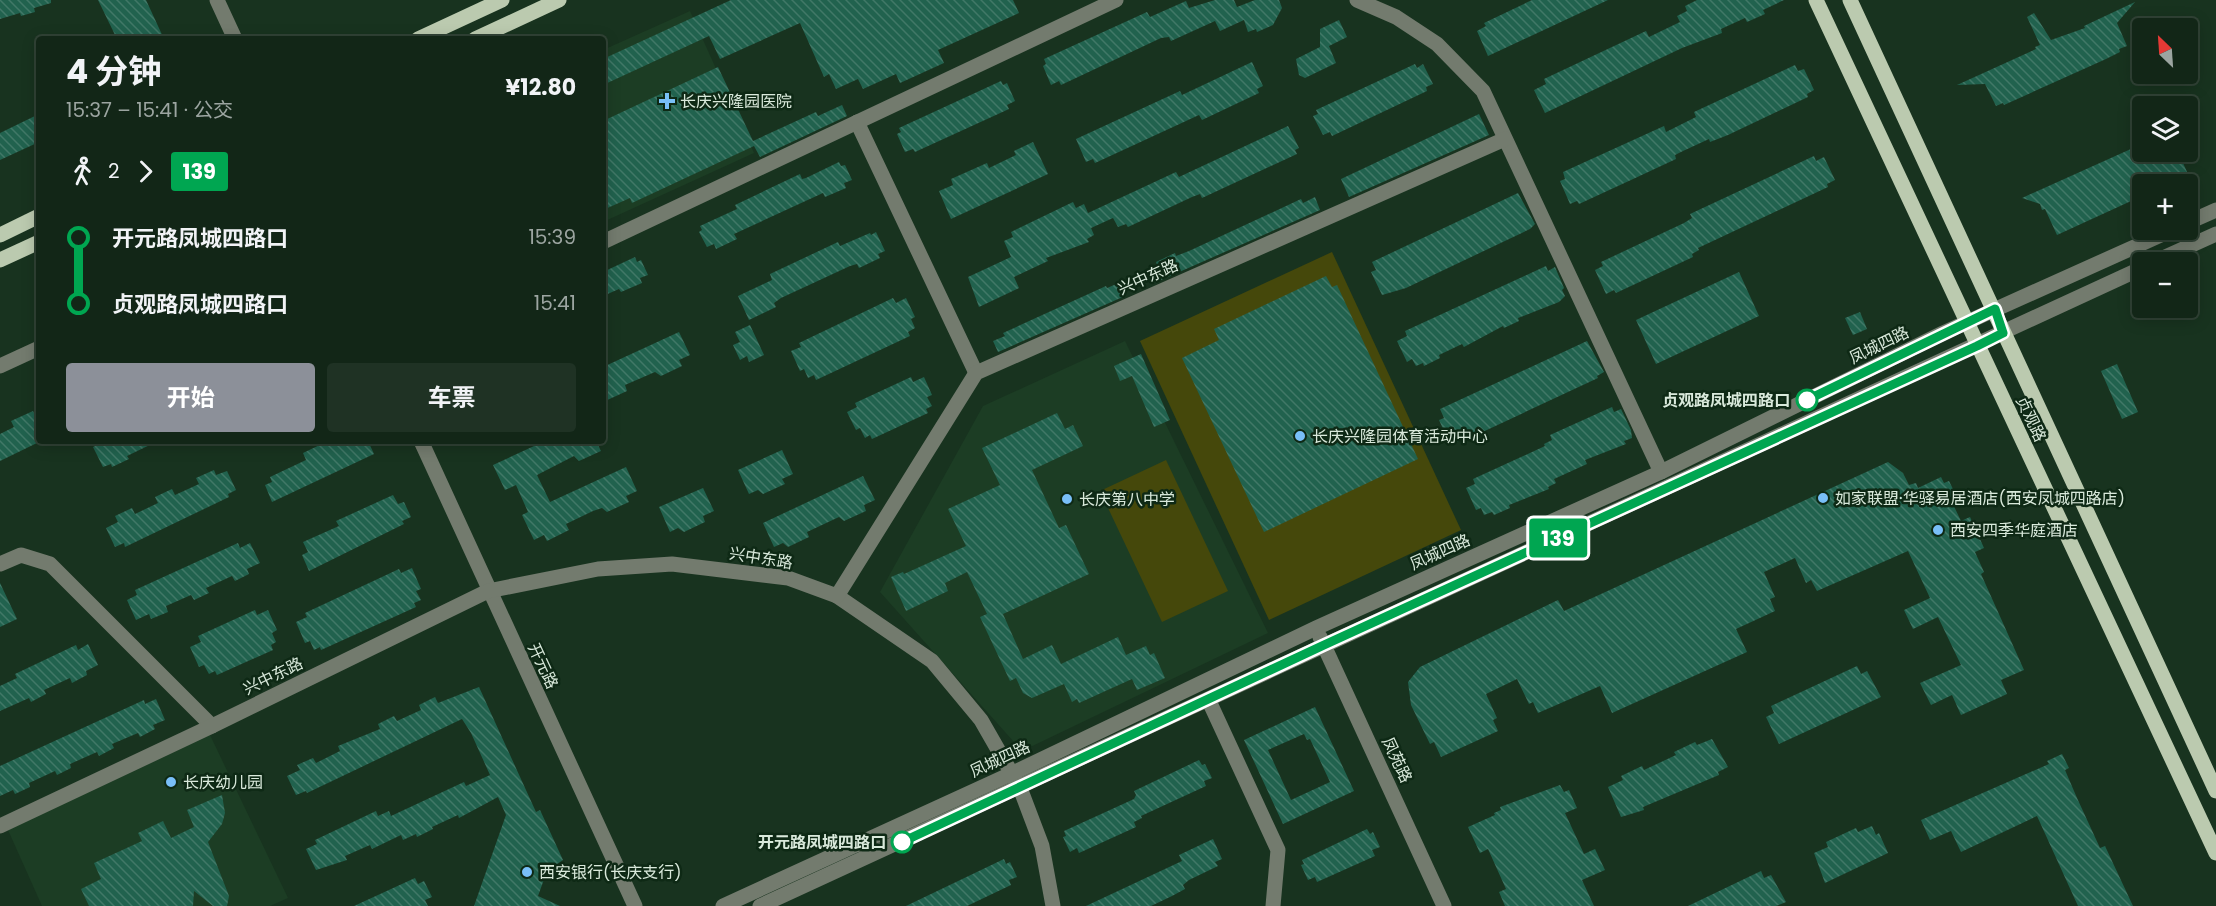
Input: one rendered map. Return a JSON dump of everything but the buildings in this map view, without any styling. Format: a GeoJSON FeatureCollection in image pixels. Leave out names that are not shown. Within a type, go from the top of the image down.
{"type":"FeatureCollection","features":[{"type":"Feature","properties":{"kind":"main road"},"geometry":{"type":"LineString","coordinates":[[424,36],[502,0]]}},
{"type":"Feature","properties":{"kind":"main road"},"geometry":{"type":"LineString","coordinates":[[481,36],[559,0]]}},
{"type":"Feature","properties":{"kind":"main road","name":"贞观路"},"geometry":{"type":"LineString","coordinates":[[1816,0],[2216,853]]}},
{"type":"Feature","properties":{"kind":"main road","name":"贞观路"},"geometry":{"type":"LineString","coordinates":[[1850,0],[1995,309],[2003,333],[2216,791]]}},
{"type":"Feature","properties":{"kind":"main road"},"geometry":{"type":"LineString","coordinates":[[0,234],[36,217]]}},
{"type":"Feature","properties":{"kind":"main road"},"geometry":{"type":"LineString","coordinates":[[0,260],[36,243]]}},
{"type":"Feature","properties":{"kind":"street"},"geometry":{"type":"LineString","coordinates":[[217,0],[234,36]]}},
{"type":"Feature","properties":{"kind":"street"},"geometry":{"type":"LineString","coordinates":[[606,241],[1053,27],[1116,0]]}},
{"type":"Feature","properties":{"kind":"street"},"geometry":{"type":"LineString","coordinates":[[1357,0],[1396,17],[1437,44],[1483,90],[1661,472]]}},
{"type":"Feature","properties":{"kind":"street"},"geometry":{"type":"LineString","coordinates":[[837,596],[976,373],[857,122]]}},
{"type":"Feature","properties":{"kind":"street","name":"兴中东路"},"geometry":{"type":"LineString","coordinates":[[976,373],[1505,139]]}},
{"type":"Feature","properties":{"kind":"street"},"geometry":{"type":"LineString","coordinates":[[2198,218],[2216,210]]}},
{"type":"Feature","properties":{"kind":"street"},"geometry":{"type":"LineString","coordinates":[[2176,252],[2216,234]]}},
{"type":"Feature","properties":{"kind":"street","name":"凤城四路"},"geometry":{"type":"LineString","coordinates":[[723,906],[1013,773],[1316,628],[1661,472],[1966,322],[2150,240]]}},
{"type":"Feature","properties":{"kind":"street"},"geometry":{"type":"LineString","coordinates":[[760,906],[1209,701],[1324,645],[2132,273]]}},
{"type":"Feature","properties":{"kind":"street"},"geometry":{"type":"LineString","coordinates":[[0,366],[36,349]]}},
{"type":"Feature","properties":{"kind":"street","name":"开元路"},"geometry":{"type":"LineString","coordinates":[[422,444],[488,591],[635,906]]}},
{"type":"Feature","properties":{"kind":"street"},"geometry":{"type":"LineString","coordinates":[[0,564],[21,555],[50,564],[212,726]]}},
{"type":"Feature","properties":{"kind":"street","name":"兴中东路"},"geometry":{"type":"LineString","coordinates":[[0,826],[212,726],[488,591],[598,569],[672,564],[788,578],[837,596],[932,661],[981,720],[1013,773],[1042,846],[1053,906]]}},
{"type":"Feature","properties":{"kind":"street","name":"凤苑路"},"geometry":{"type":"LineString","coordinates":[[1316,628],[1444,906]]}},
{"type":"Feature","properties":{"kind":"street"},"geometry":{"type":"LineString","coordinates":[[1209,701],[1278,850],[1273,906]]}},
{"type":"Feature","properties":{"kind":"shaded area","name":"长庆兴隆园医院"},"geometry":{"type":"Polygon","coordinates":[[[690,11],[754,153],[606,221],[606,49],[690,11]]]}},
{"type":"Feature","properties":{"kind":"shaded area","name":"长庆兴隆园体育活动中心"},"geometry":{"type":"Polygon","coordinates":[[[1332,252],[1461,530],[1269,620],[1140,341],[1332,252]]]}},
{"type":"Feature","properties":{"kind":"shaded area","name":"长庆第八中学"},"geometry":{"type":"Polygon","coordinates":[[[1125,341],[1268,633],[1022,751],[880,592],[983,406],[1125,341]]]}},
{"type":"Feature","properties":{"kind":"shaded area"},"geometry":{"type":"Polygon","coordinates":[[[1166,460],[1228,591],[1162,622],[1100,491],[1166,460]]]}},
{"type":"Feature","properties":{"kind":"shaded area","name":"长庆幼儿园"},"geometry":{"type":"Polygon","coordinates":[[[210,735],[288,898],[270,906],[42,906],[8,830],[210,735]]]}},
{"type":"Feature","properties":{"kind":"bus line","name":"139"},"geometry":{"type":"LineString","coordinates":[[902,842],[1209,701],[1324,645],[1977,346],[2003,333],[1995,309],[1807,400]]}},
{"type":"Feature","properties":{"kind":"place","name":"长庆兴隆园医院"},"geometry":{"type":"Point","coordinates":[667,101]}},
{"type":"Feature","properties":{"kind":"place","name":"贞观路凤城四路口"},"geometry":{"type":"Point","coordinates":[1807,400]}},
{"type":"Feature","properties":{"kind":"place","name":"长庆兴隆园体育活动中心"},"geometry":{"type":"Point","coordinates":[1300,436]}},
{"type":"Feature","properties":{"kind":"place","name":"如家联盟·华驿易居酒店(西安凤城四路店)"},"geometry":{"type":"Point","coordinates":[1823,498]}},
{"type":"Feature","properties":{"kind":"place","name":"长庆第八中学"},"geometry":{"type":"Point","coordinates":[1067,499]}},
{"type":"Feature","properties":{"kind":"place","name":"西安四季华庭酒店"},"geometry":{"type":"Point","coordinates":[1938,530]}},
{"type":"Feature","properties":{"kind":"place","name":"长庆幼儿园"},"geometry":{"type":"Point","coordinates":[171,782]}},
{"type":"Feature","properties":{"kind":"place","name":"开元路凤城四路口"},"geometry":{"type":"Point","coordinates":[902,842]}},
{"type":"Feature","properties":{"kind":"place","name":"西安银行(长庆支行)"},"geometry":{"type":"Point","coordinates":[527,872]}}]}
